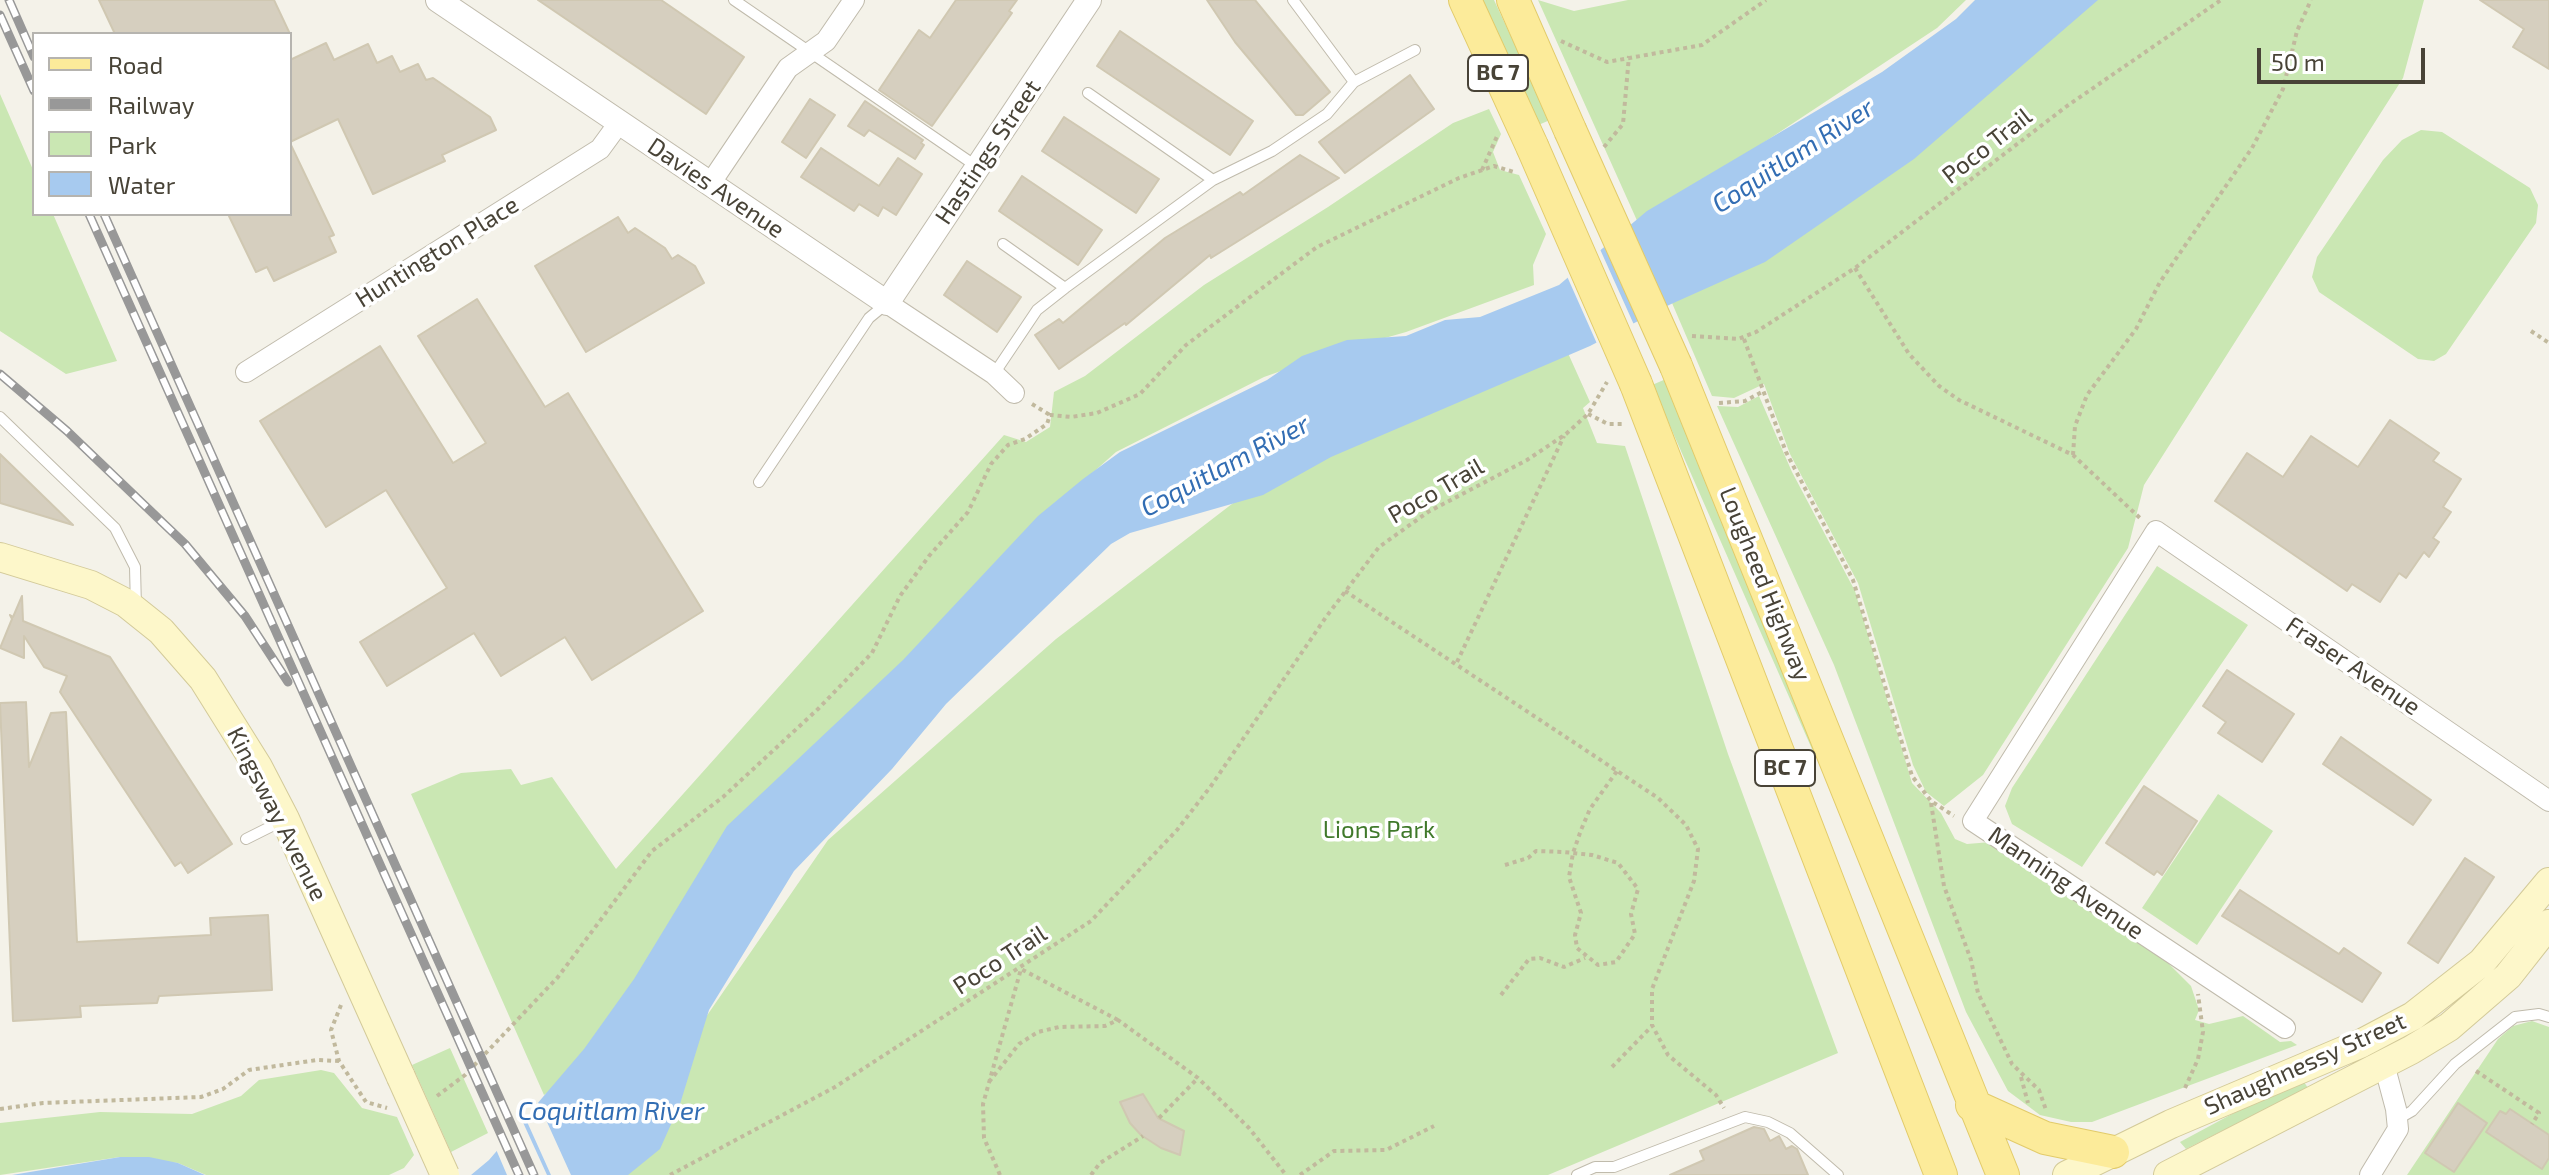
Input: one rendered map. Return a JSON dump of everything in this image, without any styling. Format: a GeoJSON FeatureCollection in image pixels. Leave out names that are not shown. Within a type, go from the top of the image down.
{"type":"FeatureCollection","features":[{"type":"Feature","properties":{"kind":"main road","name":"Lougheed Highway"},"geometry":{"type":"LineString","coordinates":[[1465,0],[1526,160],[1623,381],[1654,424],[1932,1168]]}},
{"type":"Feature","properties":{"kind":"main road","name":"Lougheed Highway"},"geometry":{"type":"LineString","coordinates":[[1513,0],[1570,130],[1678,351],[1972,1105],[2003,1175]]}},
{"type":"Feature","properties":{"kind":"main road","name":"Kingsway Avenue"},"geometry":{"type":"LineString","coordinates":[[0,557],[91,585],[136,610],[177,646],[203,679],[258,767],[285,819],[445,1175]]}},
{"type":"Feature","properties":{"kind":"main road","name":"Shaughnessy Street"},"geometry":{"type":"LineString","coordinates":[[2067,1175],[2362,1043],[2413,1016],[2482,962],[2549,882]]}},
{"type":"Feature","properties":{"kind":"main road","name":"Shaughnessy Street"},"geometry":{"type":"LineString","coordinates":[[2168,1175],[2435,1035],[2475,1006],[2508,976],[2549,924]]}},
{"type":"Feature","properties":{"kind":"main road"},"geometry":{"type":"LineString","coordinates":[[1972,1105],[2045,1138],[2113,1152]]}},
{"type":"Feature","properties":{"kind":"street","name":"Davies Avenue"},"geometry":{"type":"LineString","coordinates":[[438,0],[994,374],[1014,393]]}},
{"type":"Feature","properties":{"kind":"street"},"geometry":{"type":"LineString","coordinates":[[710,184],[788,68],[826,41],[854,0]]}},
{"type":"Feature","properties":{"kind":"street","name":"Hastings Street"},"geometry":{"type":"LineString","coordinates":[[887,303],[1089,0]]}},
{"type":"Feature","properties":{"kind":"street","name":"Huntington Place"},"geometry":{"type":"LineString","coordinates":[[246,372],[600,149],[619,123]]}},
{"type":"Feature","properties":{"kind":"street","name":"Fraser Avenue"},"geometry":{"type":"LineString","coordinates":[[2156,531],[2549,801]]}},
{"type":"Feature","properties":{"kind":"street","name":"Manning Avenue"},"geometry":{"type":"LineString","coordinates":[[2156,531],[1973,821],[2285,1028]]}},
{"type":"Feature","properties":{"kind":"street"},"geometry":{"type":"LineString","coordinates":[[2370,1175],[2395,1139],[2398,1119],[2384,1064]]}},
{"type":"Feature","properties":{"kind":"lane"},"geometry":{"type":"LineString","coordinates":[[734,0],[978,167]]}},
{"type":"Feature","properties":{"kind":"lane"},"geometry":{"type":"LineString","coordinates":[[1293,0],[1354,82]]}},
{"type":"Feature","properties":{"kind":"lane"},"geometry":{"type":"LineString","coordinates":[[994,374],[1037,310],[1065,288],[1213,180],[1272,151],[1316,121],[1354,82],[1415,50]]}},
{"type":"Feature","properties":{"kind":"lane"},"geometry":{"type":"LineString","coordinates":[[1088,93],[1213,180]]}},
{"type":"Feature","properties":{"kind":"lane"},"geometry":{"type":"LineString","coordinates":[[1003,244],[1065,288]]}},
{"type":"Feature","properties":{"kind":"lane"},"geometry":{"type":"LineString","coordinates":[[759,482],[869,318],[887,303]]}},
{"type":"Feature","properties":{"kind":"lane"},"geometry":{"type":"LineString","coordinates":[[0,417],[115,528],[135,567],[136,610]]}},
{"type":"Feature","properties":{"kind":"lane"},"geometry":{"type":"LineString","coordinates":[[246,839],[285,819]]}},
{"type":"Feature","properties":{"kind":"lane"},"geometry":{"type":"LineString","coordinates":[[2398,1119],[2412,1111],[2455,1064],[2515,1017],[2539,1014],[2549,1017]]}},
{"type":"Feature","properties":{"kind":"lane"},"geometry":{"type":"LineString","coordinates":[[1577,1175],[1595,1167],[1611,1171],[1732,1120],[1757,1118],[1779,1127],[1810,1148],[1838,1175]]}},
{"type":"Feature","properties":{"kind":"path"},"geometry":{"type":"LineString","coordinates":[[1558,39],[1607,62],[1702,45],[1766,0]]}},
{"type":"Feature","properties":{"kind":"path","name":"Poco Trail"},"geometry":{"type":"LineString","coordinates":[[1744,339],[1855,268],[2067,106],[2221,0]]}},
{"type":"Feature","properties":{"kind":"path"},"geometry":{"type":"LineString","coordinates":[[2073,455],[2075,426],[2087,395],[2136,329],[2160,282],[2243,161],[2283,89],[2297,31],[2311,0]]}},
{"type":"Feature","properties":{"kind":"path"},"geometry":{"type":"LineString","coordinates":[[1594,154],[1605,147],[1623,124],[1629,56]]}},
{"type":"Feature","properties":{"kind":"path"},"geometry":{"type":"LineString","coordinates":[[1481,172],[1501,128]]}},
{"type":"Feature","properties":{"kind":"path"},"geometry":{"type":"LineString","coordinates":[[515,1023],[558,977],[652,851],[723,797],[818,709],[872,653],[900,596],[929,556],[968,512],[991,464],[1008,445],[1025,439],[1047,424],[1050,415],[1071,417],[1097,413],[1140,394],[1186,345],[1317,247],[1459,178],[1494,166],[1526,160]]}},
{"type":"Feature","properties":{"kind":"path"},"geometry":{"type":"LineString","coordinates":[[1855,268],[1909,354],[1939,386],[1959,400],[2073,455],[2120,504],[2156,531]]}},
{"type":"Feature","properties":{"kind":"path"},"geometry":{"type":"LineString","coordinates":[[2531,331],[2549,343]]}},
{"type":"Feature","properties":{"kind":"path"},"geometry":{"type":"LineString","coordinates":[[1678,351],[1744,339],[1786,452],[1853,580],[1909,766],[1931,801],[1948,815],[1973,821]]}},
{"type":"Feature","properties":{"kind":"path","name":"Poco Trail"},"geometry":{"type":"LineString","coordinates":[[670,1175],[835,1087],[1091,921],[1177,830],[1345,591],[1393,535],[1566,434],[1623,381]]}},
{"type":"Feature","properties":{"kind":"path"},"geometry":{"type":"LineString","coordinates":[[1712,403],[1745,401],[1762,392]]}},
{"type":"Feature","properties":{"kind":"path"},"geometry":{"type":"LineString","coordinates":[[1588,414],[1608,424],[1632,421]]}},
{"type":"Feature","properties":{"kind":"path"},"geometry":{"type":"LineString","coordinates":[[1457,662],[1566,434]]}},
{"type":"Feature","properties":{"kind":"path"},"geometry":{"type":"LineString","coordinates":[[1345,591],[1457,662],[1658,798],[1686,825],[1698,849],[1694,881],[1652,989],[1652,1025],[1668,1055],[1716,1095],[1732,1120]]}},
{"type":"Feature","properties":{"kind":"path"},"geometry":{"type":"LineString","coordinates":[[1505,865],[1528,858],[1536,851],[1573,853],[1618,863],[1638,889],[1631,914],[1635,934],[1620,958],[1605,966],[1585,958],[1574,940],[1581,913],[1570,886],[1573,853],[1590,809],[1617,771]]}},
{"type":"Feature","properties":{"kind":"path"},"geometry":{"type":"LineString","coordinates":[[1931,801],[1944,886],[1971,960],[1978,993],[2025,1088],[2028,1113]]}},
{"type":"Feature","properties":{"kind":"path"},"geometry":{"type":"LineString","coordinates":[[1501,995],[1529,959],[1540,958],[1564,967],[1585,958]]}},
{"type":"Feature","properties":{"kind":"path"},"geometry":{"type":"LineString","coordinates":[[2185,1088],[2198,1059],[2203,1032],[2198,994],[2186,963]]}},
{"type":"Feature","properties":{"kind":"path"},"geometry":{"type":"LineString","coordinates":[[1000,1175],[984,1138],[983,1104],[1021,969],[1118,1020],[1198,1078],[1249,1128],[1286,1175]]}},
{"type":"Feature","properties":{"kind":"path"},"geometry":{"type":"LineString","coordinates":[[989,1082],[1027,1037],[1047,1029],[1105,1026],[1118,1020]]}},
{"type":"Feature","properties":{"kind":"path"},"geometry":{"type":"LineString","coordinates":[[1612,1067],[1652,1025]]}},
{"type":"Feature","properties":{"kind":"path"},"geometry":{"type":"LineString","coordinates":[[0,1109],[43,1103],[201,1097],[223,1089],[249,1070],[317,1060],[339,1061]]}},
{"type":"Feature","properties":{"kind":"path"},"geometry":{"type":"LineString","coordinates":[[2018,1071],[2044,1098],[2045,1121]]}},
{"type":"Feature","properties":{"kind":"path"},"geometry":{"type":"LineString","coordinates":[[2476,1071],[2539,1113],[2532,1124]]}},
{"type":"Feature","properties":{"kind":"path"},"geometry":{"type":"LineString","coordinates":[[1159,1118],[1198,1078]]}},
{"type":"Feature","properties":{"kind":"path"},"geometry":{"type":"LineString","coordinates":[[1300,1175],[1334,1151],[1386,1150],[1434,1126]]}},
{"type":"Feature","properties":{"kind":"path"},"geometry":{"type":"LineString","coordinates":[[1091,1175],[1100,1163],[1143,1136]]}},
{"type":"Feature","properties":{"kind":"green space"},"geometry":{"type":"Polygon","coordinates":[[[1480,0],[1494,0],[1550,120],[1536,126],[1480,0]]]}},
{"type":"Feature","properties":{"kind":"green space"},"geometry":{"type":"Polygon","coordinates":[[[1538,0],[1574,11],[1628,0],[1966,0],[1937,28],[1639,225],[1538,0]]]}},
{"type":"Feature","properties":{"kind":"green space"},"geometry":{"type":"Polygon","coordinates":[[[2084,0],[2424,0],[2403,78],[2144,485],[2128,548],[1983,775],[1944,806],[1926,792],[1913,765],[1858,583],[1790,454],[1764,384],[1734,398],[1712,396],[1669,296],[2084,0]]]}},
{"type":"Feature","properties":{"kind":"green space"},"geometry":{"type":"Polygon","coordinates":[[[0,94],[32,167],[32,216],[54,216],[117,361],[66,374],[0,331],[0,94]]]}},
{"type":"Feature","properties":{"kind":"green space"},"geometry":{"type":"Polygon","coordinates":[[[1489,109],[1501,134],[1493,152],[1500,170],[1519,175],[1546,234],[1533,265],[1534,285],[1406,332],[1264,377],[1116,452],[1024,534],[570,1078],[544,1095],[411,794],[461,773],[511,769],[521,785],[552,777],[616,869],[1004,435],[1026,442],[1050,427],[1054,392],[1085,376],[1204,285],[1453,123],[1489,109]]]}},
{"type":"Feature","properties":{"kind":"green space"},"geometry":{"type":"Polygon","coordinates":[[[2421,130],[2442,132],[2530,188],[2538,205],[2536,223],[2446,354],[2434,361],[2418,359],[2319,292],[2312,277],[2317,257],[2383,160],[2402,140],[2421,130]]]}},
{"type":"Feature","properties":{"kind":"green space","name":"Lions Park"},"geometry":{"type":"Polygon","coordinates":[[[1558,331],[1590,402],[1583,408],[1597,443],[1625,446],[1728,754],[1838,1053],[1548,1175],[591,1175],[688,1043],[828,840],[1056,639],[1241,497],[1558,331]]]}},
{"type":"Feature","properties":{"kind":"green space"},"geometry":{"type":"Polygon","coordinates":[[[1666,379],[1819,754],[1815,756],[1652,385],[1666,379]]]}},
{"type":"Feature","properties":{"kind":"green space"},"geometry":{"type":"Polygon","coordinates":[[[1759,396],[1792,472],[1855,591],[1912,783],[1941,813],[1955,839],[1967,844],[1991,842],[2162,957],[2191,986],[2199,1010],[2195,1020],[2209,1024],[2243,1016],[2280,1042],[2291,1041],[2297,1045],[2092,1122],[2071,1122],[2040,1115],[2008,1091],[1966,1012],[1834,665],[1717,406],[1738,407],[1759,396]]]}},
{"type":"Feature","properties":{"kind":"green space"},"geometry":{"type":"Polygon","coordinates":[[[2157,566],[2248,625],[2082,867],[2012,824],[2005,806],[2012,788],[2157,566]]]}},
{"type":"Feature","properties":{"kind":"green space"},"geometry":{"type":"Polygon","coordinates":[[[2218,794],[2273,831],[2197,945],[2142,908],[2218,794]]]}},
{"type":"Feature","properties":{"kind":"green space"},"geometry":{"type":"Polygon","coordinates":[[[2532,1021],[2549,1027],[2549,1175],[2407,1175],[2498,1039],[2513,1026],[2532,1021]]]}},
{"type":"Feature","properties":{"kind":"green space"},"geometry":{"type":"Polygon","coordinates":[[[450,1048],[488,1133],[451,1152],[412,1065],[450,1048]]]}},
{"type":"Feature","properties":{"kind":"green space"},"geometry":{"type":"Polygon","coordinates":[[[321,1070],[334,1073],[362,1108],[397,1117],[414,1155],[404,1168],[389,1175],[206,1175],[178,1163],[120,1157],[0,1175],[0,1123],[100,1112],[192,1114],[241,1096],[259,1080],[321,1070]]]}},
{"type":"Feature","properties":{"kind":"green space"},"geometry":{"type":"Polygon","coordinates":[[[2304,1082],[2308,1088],[2186,1149],[2180,1142],[2245,1107],[2304,1082]]]}},
{"type":"Feature","properties":{"kind":"water","name":"Coquitlam River"},"geometry":{"type":"Polygon","coordinates":[[[1975,0],[2098,0],[1914,159],[1765,262],[1669,305],[1590,346],[1331,457],[1263,495],[1130,533],[1111,544],[946,704],[892,769],[794,871],[709,1010],[680,1104],[660,1149],[628,1175],[471,1175],[489,1160],[584,1049],[634,979],[727,826],[903,660],[1038,516],[1083,479],[1120,452],[1267,380],[1302,356],[1347,340],[1406,336],[1445,320],[1480,317],[1559,285],[1647,211],[1882,72],[1956,19],[1975,0]]]}},
{"type":"Feature","properties":{"kind":"water"},"geometry":{"type":"Polygon","coordinates":[[[120,1157],[149,1157],[178,1163],[205,1175],[12,1175],[120,1157]]]}},
{"type":"Feature","properties":{"kind":"pier"},"geometry":{"type":"Polygon","coordinates":[[[1599,247],[1635,327],[1598,346],[1566,274],[1599,247]]]}},
{"type":"Feature","properties":{"kind":"pier"},"geometry":{"type":"Polygon","coordinates":[[[537,1100],[571,1175],[551,1175],[524,1115],[537,1100]]]}},
{"type":"Feature","properties":{"kind":"pier"},"geometry":{"type":"Polygon","coordinates":[[[521,1118],[547,1175],[507,1175],[495,1147],[521,1118]]]}},
{"type":"Feature","properties":{"kind":"building"},"geometry":{"type":"Polygon","coordinates":[[[99,0],[274,0],[289,32],[114,32],[99,0]]]}},
{"type":"Feature","properties":{"kind":"building"},"geometry":{"type":"Polygon","coordinates":[[[538,0],[661,0],[744,57],[706,114],[538,0]]]}},
{"type":"Feature","properties":{"kind":"building"},"geometry":{"type":"Polygon","coordinates":[[[956,0],[1017,0],[1009,11],[1012,13],[932,126],[879,90],[919,30],[930,38],[956,0]]]}},
{"type":"Feature","properties":{"kind":"building"},"geometry":{"type":"Polygon","coordinates":[[[1207,0],[1255,0],[1330,92],[1303,115],[1296,115],[1235,42],[1207,0]]]}},
{"type":"Feature","properties":{"kind":"building"},"geometry":{"type":"Polygon","coordinates":[[[2480,0],[2549,0],[2549,69],[2513,47],[2524,29],[2480,0]]]}},
{"type":"Feature","properties":{"kind":"building"},"geometry":{"type":"Polygon","coordinates":[[[1120,31],[1253,121],[1230,155],[1097,66],[1120,31]]]}},
{"type":"Feature","properties":{"kind":"building"},"geometry":{"type":"Polygon","coordinates":[[[326,43],[334,60],[368,44],[377,63],[392,56],[400,72],[418,64],[426,80],[433,78],[490,117],[496,130],[442,155],[445,161],[373,194],[338,119],[292,141],[292,59],[326,43]]]}},
{"type":"Feature","properties":{"kind":"building"},"geometry":{"type":"Polygon","coordinates":[[[1410,75],[1434,109],[1345,173],[1319,142],[1410,75]]]}},
{"type":"Feature","properties":{"kind":"building"},"geometry":{"type":"Polygon","coordinates":[[[810,99],[835,115],[806,158],[782,142],[810,99]]]}},
{"type":"Feature","properties":{"kind":"building"},"geometry":{"type":"Polygon","coordinates":[[[865,101],[923,140],[921,143],[924,145],[915,159],[869,130],[864,136],[848,126],[865,101]]]}},
{"type":"Feature","properties":{"kind":"building"},"geometry":{"type":"Polygon","coordinates":[[[1064,117],[1159,179],[1136,213],[1042,151],[1064,117]]]}},
{"type":"Feature","properties":{"kind":"building"},"geometry":{"type":"Polygon","coordinates":[[[292,147],[334,235],[329,237],[336,252],[274,281],[267,267],[256,272],[229,216],[292,216],[292,147]]]}},
{"type":"Feature","properties":{"kind":"building"},"geometry":{"type":"Polygon","coordinates":[[[821,148],[879,186],[898,158],[922,174],[896,215],[883,207],[878,216],[859,204],[854,211],[801,177],[821,148]]]}},
{"type":"Feature","properties":{"kind":"building"},"geometry":{"type":"Polygon","coordinates":[[[1300,155],[1339,178],[1211,258],[1210,255],[1126,325],[1059,369],[1035,335],[1059,319],[1063,323],[1165,238],[1240,192],[1243,195],[1300,155]]]}},
{"type":"Feature","properties":{"kind":"building"},"geometry":{"type":"Polygon","coordinates":[[[1022,176],[1102,230],[1078,265],[999,211],[1022,176]]]}},
{"type":"Feature","properties":{"kind":"building"},"geometry":{"type":"Polygon","coordinates":[[[618,217],[628,233],[635,228],[665,248],[672,259],[678,255],[695,266],[704,283],[586,352],[535,266],[618,217]]]}},
{"type":"Feature","properties":{"kind":"building"},"geometry":{"type":"Polygon","coordinates":[[[967,261],[1021,297],[997,332],[944,295],[967,261]]]}},
{"type":"Feature","properties":{"kind":"building"},"geometry":{"type":"Polygon","coordinates":[[[477,299],[545,407],[568,393],[703,611],[592,680],[565,637],[501,676],[474,633],[387,686],[360,642],[447,588],[386,490],[326,527],[260,421],[380,346],[453,463],[486,443],[418,336],[477,299]]]}},
{"type":"Feature","properties":{"kind":"building"},"geometry":{"type":"Polygon","coordinates":[[[2390,420],[2439,453],[2433,461],[2461,479],[2443,507],[2451,512],[2433,538],[2439,542],[2429,557],[2424,552],[2406,578],[2399,573],[2380,602],[2352,584],[2347,591],[2215,501],[2247,453],[2283,477],[2311,436],[2358,467],[2390,420]]]}},
{"type":"Feature","properties":{"kind":"building"},"geometry":{"type":"Polygon","coordinates":[[[0,454],[73,525],[0,503],[0,454]]]}},
{"type":"Feature","properties":{"kind":"building"},"geometry":{"type":"Polygon","coordinates":[[[22,596],[23,621],[110,657],[232,844],[188,873],[181,862],[175,866],[60,692],[67,676],[44,667],[24,636],[24,658],[0,648],[12,619],[10,615],[13,617],[22,596]]]}},
{"type":"Feature","properties":{"kind":"building"},"geometry":{"type":"Polygon","coordinates":[[[2227,670],[2294,714],[2262,762],[2218,733],[2226,722],[2203,706],[2227,670]]]}},
{"type":"Feature","properties":{"kind":"building"},"geometry":{"type":"Polygon","coordinates":[[[26,702],[29,767],[51,713],[66,712],[77,942],[211,935],[210,918],[268,915],[272,990],[159,996],[157,1003],[80,1006],[81,1017],[13,1021],[0,703],[26,702]]]}},
{"type":"Feature","properties":{"kind":"building"},"geometry":{"type":"Polygon","coordinates":[[[2341,737],[2431,800],[2413,825],[2323,764],[2341,737]]]}},
{"type":"Feature","properties":{"kind":"building"},"geometry":{"type":"Polygon","coordinates":[[[2144,786],[2197,821],[2162,875],[2157,871],[2154,875],[2106,843],[2144,786]]]}},
{"type":"Feature","properties":{"kind":"building"},"geometry":{"type":"Polygon","coordinates":[[[2465,858],[2494,877],[2438,963],[2408,943],[2465,858]]]}},
{"type":"Feature","properties":{"kind":"building"},"geometry":{"type":"Polygon","coordinates":[[[2240,890],[2339,954],[2344,948],[2381,973],[2362,1002],[2222,916],[2240,890]]]}},
{"type":"Feature","properties":{"kind":"building"},"geometry":{"type":"Polygon","coordinates":[[[1143,1094],[1158,1118],[1184,1131],[1180,1155],[1161,1148],[1141,1135],[1130,1123],[1120,1102],[1143,1094]]]}},
{"type":"Feature","properties":{"kind":"building"},"geometry":{"type":"Polygon","coordinates":[[[2458,1103],[2487,1123],[2454,1172],[2425,1153],[2458,1103]]]}},
{"type":"Feature","properties":{"kind":"building"},"geometry":{"type":"Polygon","coordinates":[[[2510,1109],[2549,1135],[2549,1158],[2542,1169],[2486,1132],[2500,1111],[2506,1114],[2510,1109]]]}},
{"type":"Feature","properties":{"kind":"building"},"geometry":{"type":"Polygon","coordinates":[[[1754,1127],[1764,1129],[1770,1141],[1779,1136],[1786,1149],[1792,1146],[1797,1149],[1808,1175],[1670,1175],[1704,1160],[1700,1151],[1754,1127]]]}},
{"type":"Feature","properties":{"kind":"railway"},"geometry":{"type":"LineString","coordinates":[[9,0],[32,52]]}},
{"type":"Feature","properties":{"kind":"railway"},"geometry":{"type":"LineString","coordinates":[[0,15],[32,87]]}},
{"type":"Feature","properties":{"kind":"railway"},"geometry":{"type":"LineString","coordinates":[[90,216],[519,1175]]}},
{"type":"Feature","properties":{"kind":"railway"},"geometry":{"type":"LineString","coordinates":[[105,216],[534,1175]]}},
{"type":"Feature","properties":{"kind":"railway"},"geometry":{"type":"LineString","coordinates":[[0,374],[67,431],[185,544],[245,616],[288,682]]}}]}
